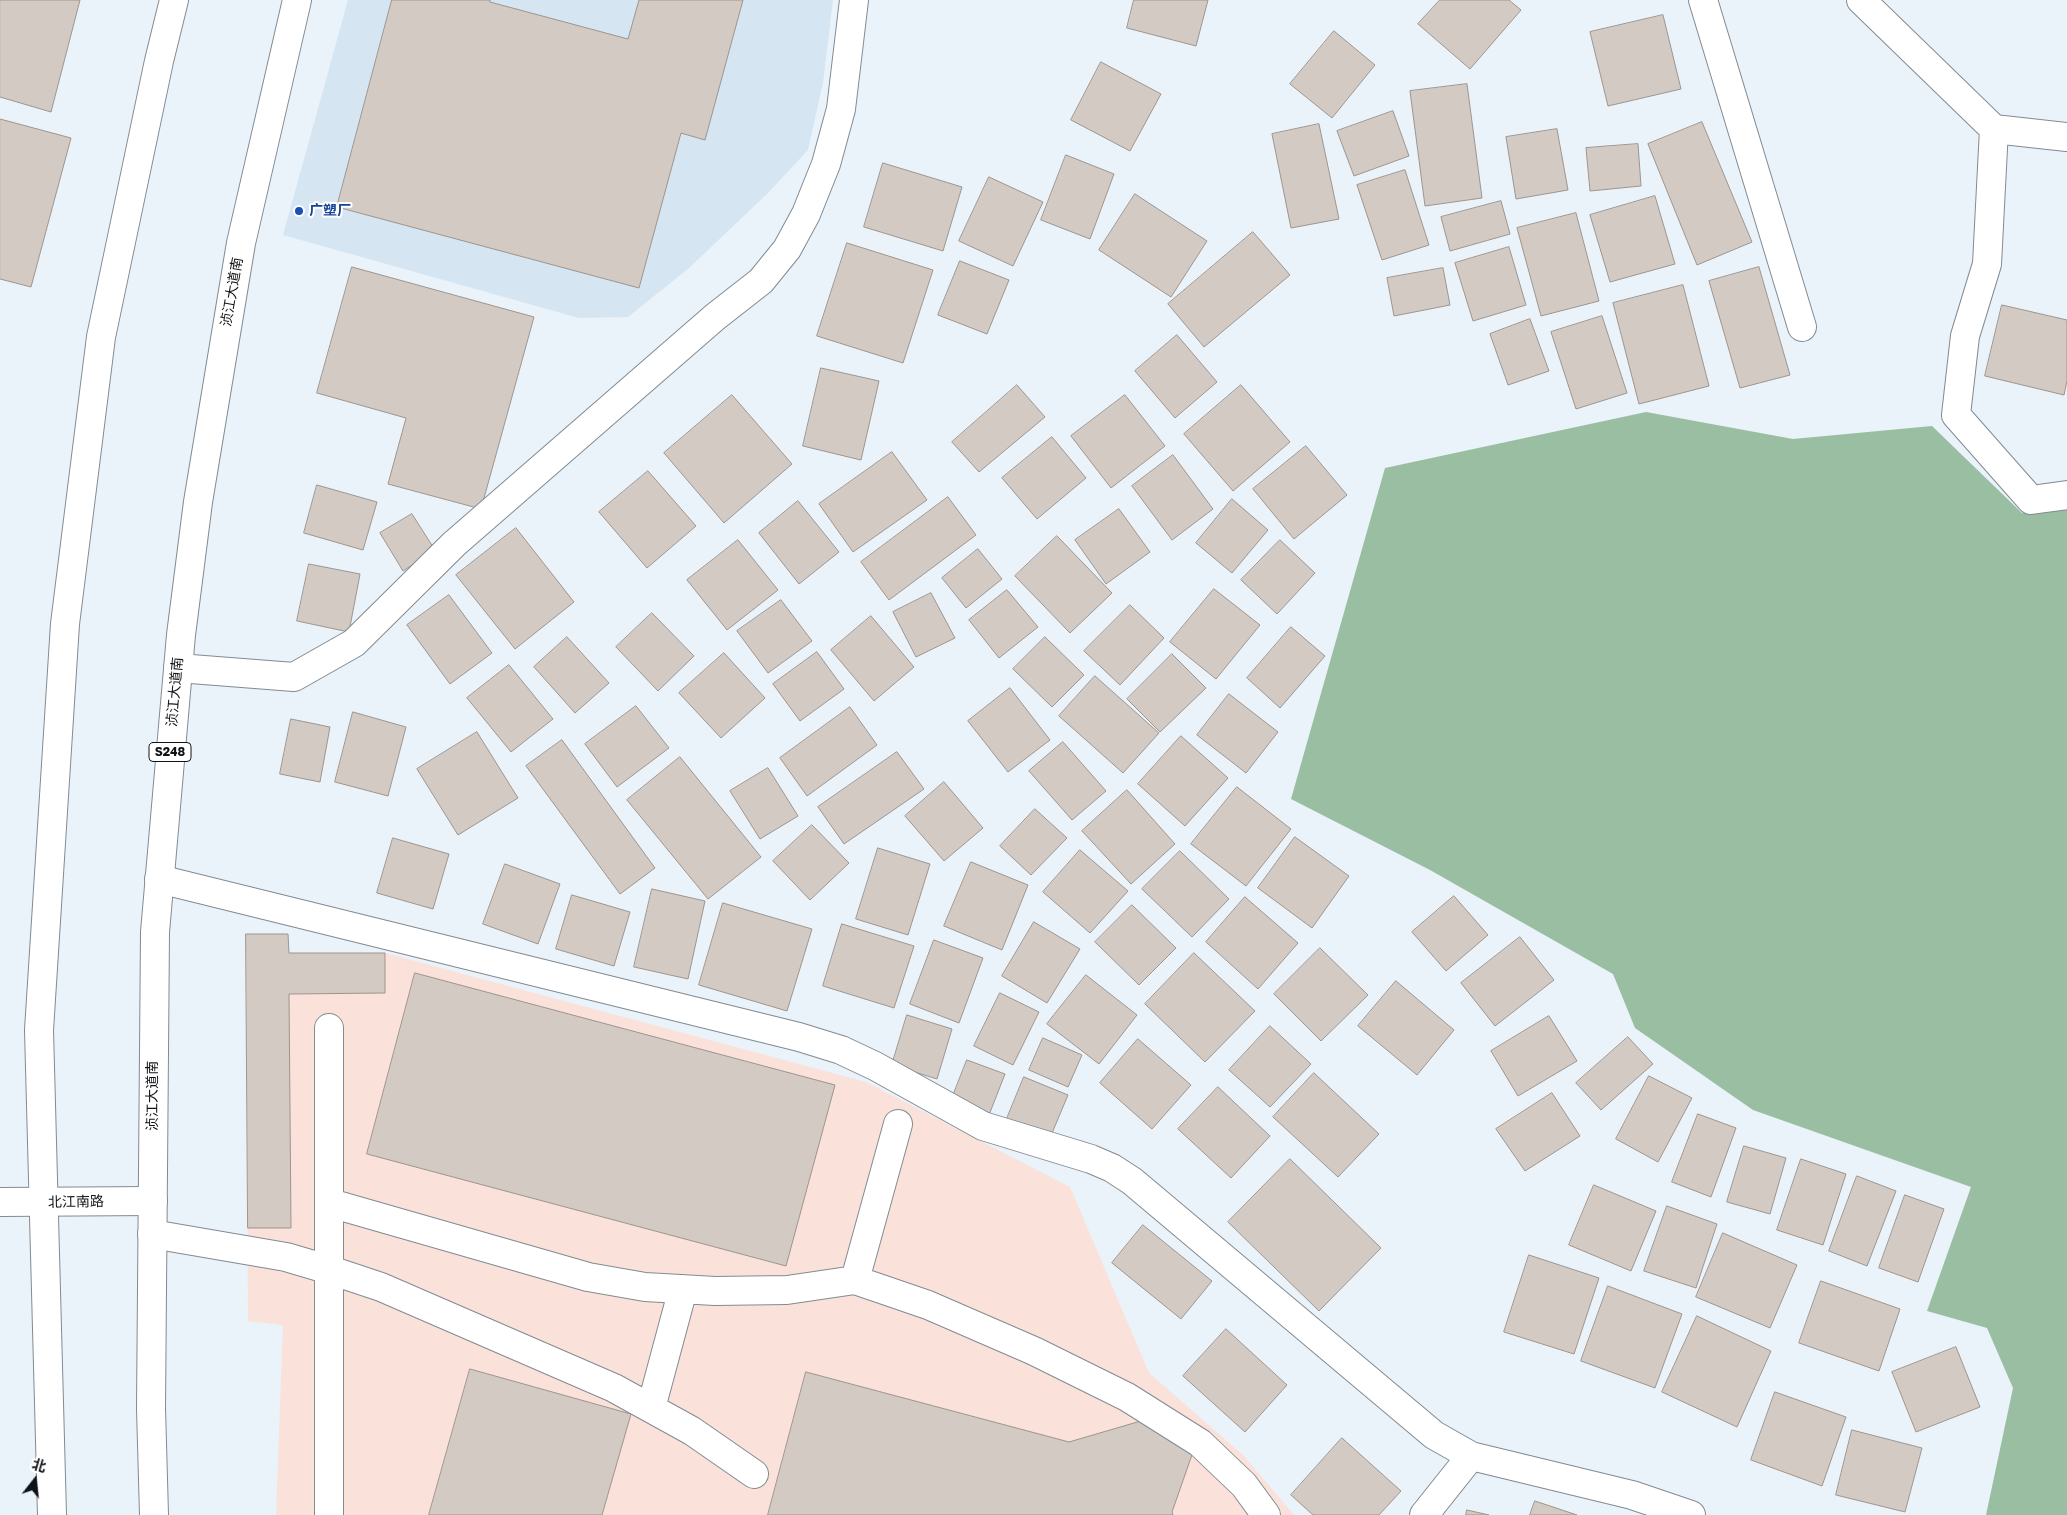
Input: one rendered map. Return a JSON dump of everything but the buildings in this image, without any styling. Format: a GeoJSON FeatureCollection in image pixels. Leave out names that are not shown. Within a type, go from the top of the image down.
{"type":"FeatureCollection","features":[{"type":"Feature","properties":{"kind":"street"},"geometry":{"type":"LineString","coordinates":[[52,1515],[39,1030],[66,615],[101,337],[157,71],[174,0]]}},
{"type":"Feature","properties":{"kind":"street","name":"浈江大道南"},"geometry":{"type":"LineString","coordinates":[[154,1515],[151,1408],[154,932],[178,668],[198,502],[241,243],[297,0]]}},
{"type":"Feature","properties":{"kind":"street"},"geometry":{"type":"LineString","coordinates":[[178,668],[294,677],[354,643],[454,544],[715,317],[761,281],[787,249],[806,214],[826,164],[841,109],[854,0]]}},
{"type":"Feature","properties":{"kind":"street"},"geometry":{"type":"LineString","coordinates":[[1703,0],[1802,327]]}},
{"type":"Feature","properties":{"kind":"street"},"geometry":{"type":"LineString","coordinates":[[1860,0],[1994,128],[2067,137]]}},
{"type":"Feature","properties":{"kind":"street"},"geometry":{"type":"LineString","coordinates":[[1994,128],[1987,264],[1965,336],[1956,414],[2031,500],[2067,495]]}},
{"type":"Feature","properties":{"kind":"street"},"geometry":{"type":"LineString","coordinates":[[159,879],[799,1037],[841,1050],[875,1066],[983,1126],[1112,1168],[1132,1181],[1434,1435],[1471,1456],[1632,1495],[1691,1515]]}},
{"type":"Feature","properties":{"kind":"street"},"geometry":{"type":"LineString","coordinates":[[329,1028],[329,1515]]}},
{"type":"Feature","properties":{"kind":"street"},"geometry":{"type":"LineString","coordinates":[[855,1280],[898,1124]]}},
{"type":"Feature","properties":{"kind":"street","name":"北江南路"},"geometry":{"type":"LineString","coordinates":[[0,1202],[153,1201]]}},
{"type":"Feature","properties":{"kind":"street"},"geometry":{"type":"LineString","coordinates":[[330,1203],[588,1277],[645,1287],[715,1291],[786,1290],[855,1280],[928,1305],[963,1320],[1034,1351],[1127,1397],[1200,1443],[1244,1485],[1266,1515]]}},
{"type":"Feature","properties":{"kind":"street"},"geometry":{"type":"LineString","coordinates":[[152,1234],[286,1257],[381,1287],[614,1388],[692,1432],[754,1474]]}},
{"type":"Feature","properties":{"kind":"street"},"geometry":{"type":"LineString","coordinates":[[651,1408],[683,1289]]}},
{"type":"Feature","properties":{"kind":"street"},"geometry":{"type":"LineString","coordinates":[[1424,1515],[1471,1456]]}},
{"type":"Feature","properties":{"kind":"shaded area"},"geometry":{"type":"Polygon","coordinates":[[[348,0],[833,0],[823,83],[808,150],[767,194],[689,268],[628,317],[579,318],[283,235],[348,0]]]}},
{"type":"Feature","properties":{"kind":"shaded area"},"geometry":{"type":"Polygon","coordinates":[[[246,934],[288,934],[289,953],[385,953],[866,1082],[1070,1187],[1149,1373],[1243,1455],[1294,1515],[276,1515],[283,1325],[248,1321],[246,934]]]}},
{"type":"Feature","properties":{"kind":"green space"},"geometry":{"type":"Polygon","coordinates":[[[1646,412],[1793,439],[1932,426],[2022,513],[2067,505],[2067,1515],[1986,1515],[2013,1388],[1987,1328],[1927,1311],[1971,1187],[1753,1110],[1635,1028],[1613,974],[1430,870],[1291,799],[1385,468],[1646,412]]]}},
{"type":"Feature","properties":{"kind":"place","name":"广塑厂"},"geometry":{"type":"Point","coordinates":[299,211]}}]}
